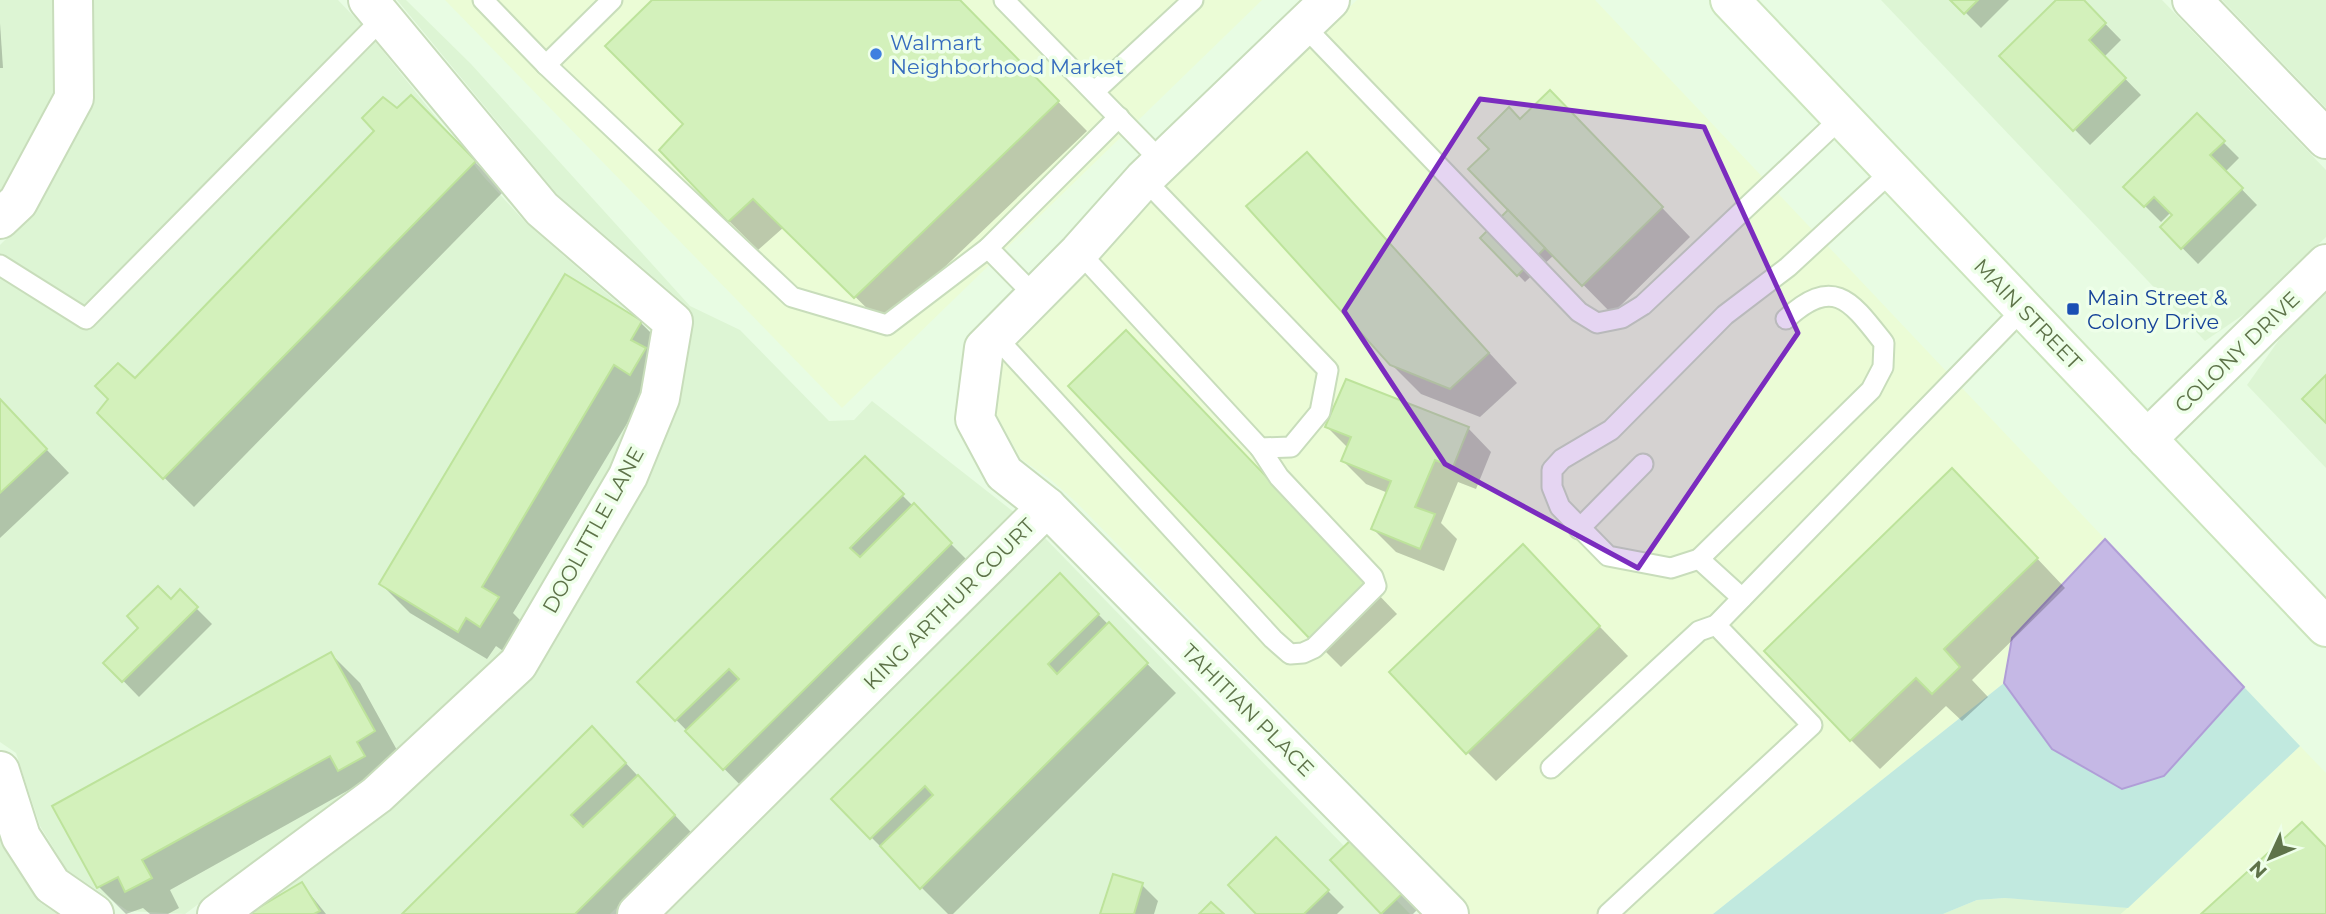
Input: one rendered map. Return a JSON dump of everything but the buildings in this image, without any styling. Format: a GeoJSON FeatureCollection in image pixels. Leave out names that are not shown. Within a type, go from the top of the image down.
{"type":"FeatureCollection","features":[{"type":"Feature","properties":{"kind":"street"},"geometry":{"type":"LineString","coordinates":[[0,219],[18,202],[74,98],[73,0]]}},
{"type":"Feature","properties":{"kind":"street","name":"MAIN STREET"},"geometry":{"type":"LineString","coordinates":[[1730,0],[2326,627]]}},
{"type":"Feature","properties":{"kind":"street"},"geometry":{"type":"LineString","coordinates":[[2192,0],[2326,139]]}},
{"type":"Feature","properties":{"kind":"street","name":"DOOLITTLE LANE"},"geometry":{"type":"LineString","coordinates":[[217,914],[377,795],[518,664],[628,476],[660,398],[673,322],[542,209],[375,9]]}},
{"type":"Feature","properties":{"kind":"street","name":"KING ARTHUR COURT"},"geometry":{"type":"LineString","coordinates":[[637,914],[1047,507],[1004,473],[975,419],[984,348],[1079,252],[1153,170],[1317,13]]}},
{"type":"Feature","properties":{"kind":"street","name":"COLONY DRIVE"},"geometry":{"type":"LineString","coordinates":[[2147,439],[2326,264]]}},
{"type":"Feature","properties":{"kind":"street","name":"TAHITIAN PLACE"},"geometry":{"type":"LineString","coordinates":[[1047,507],[1449,914]]}},
{"type":"Feature","properties":{"kind":"street"},"geometry":{"type":"LineString","coordinates":[[0,771],[21,837],[52,885],[94,914]]}},
{"type":"Feature","properties":{"kind":"lane"},"geometry":{"type":"LineString","coordinates":[[483,0],[546,65],[792,297],[887,325],[988,248],[1119,117]]}},
{"type":"Feature","properties":{"kind":"lane"},"geometry":{"type":"LineString","coordinates":[[546,65],[612,0]]}},
{"type":"Feature","properties":{"kind":"lane"},"geometry":{"type":"LineString","coordinates":[[1004,0],[1119,117],[1153,170],[1328,370],[1321,412],[1291,447],[1260,448]]}},
{"type":"Feature","properties":{"kind":"lane"},"geometry":{"type":"LineString","coordinates":[[1095,91],[1193,0]]}},
{"type":"Feature","properties":{"kind":"lane"},"geometry":{"type":"LineString","coordinates":[[0,265],[86,318],[375,9]]}},
{"type":"Feature","properties":{"kind":"lane"},"geometry":{"type":"LineString","coordinates":[[1317,13],[1376,99],[1579,312],[1597,323],[1622,318],[1643,305],[1842,117]]}},
{"type":"Feature","properties":{"kind":"lane"},"geometry":{"type":"LineString","coordinates":[[1786,319],[1806,301],[1827,294],[1844,300],[1863,316],[1884,343],[1883,367],[1871,390],[1699,559],[1671,568],[1608,556],[1560,507],[1552,486],[1552,470],[1562,459],[1611,430],[1726,315],[1788,267],[1892,171]]}},
{"type":"Feature","properties":{"kind":"lane"},"geometry":{"type":"LineString","coordinates":[[988,248],[1035,296]]}},
{"type":"Feature","properties":{"kind":"lane"},"geometry":{"type":"LineString","coordinates":[[996,337],[1273,639],[1290,654],[1314,649],[1376,586],[1373,577],[1279,477],[1260,448],[1079,252]]}},
{"type":"Feature","properties":{"kind":"lane"},"geometry":{"type":"LineString","coordinates":[[1551,768],[1699,631],[1716,625],[2023,309]]}},
{"type":"Feature","properties":{"kind":"lane"},"geometry":{"type":"LineString","coordinates":[[1579,529],[1643,464]]}},
{"type":"Feature","properties":{"kind":"lane"},"geometry":{"type":"LineString","coordinates":[[1699,559],[1742,598]]}},
{"type":"Feature","properties":{"kind":"lane"},"geometry":{"type":"LineString","coordinates":[[1608,914],[1812,725],[1716,625]]}},
{"type":"Feature","properties":{"kind":"highlighted area"},"geometry":{"type":"Polygon","coordinates":[[[1480,99],[1704,127],[1798,333],[1638,568],[1445,464],[1344,311],[1480,99]]]}},
{"type":"Feature","properties":{"kind":"shaded area"},"geometry":{"type":"Polygon","coordinates":[[[0,0],[53,0],[53,95],[0,193],[0,0]]]}},
{"type":"Feature","properties":{"kind":"shaded area"},"geometry":{"type":"Polygon","coordinates":[[[93,0],[338,0],[361,24],[484,177],[526,223],[651,332],[641,394],[610,468],[502,652],[365,780],[185,914],[128,911],[67,870],[40,826],[16,753],[0,742],[0,245],[36,209],[92,106],[93,0]]]}},
{"type":"Feature","properties":{"kind":"shaded area"},"geometry":{"type":"Polygon","coordinates":[[[397,0],[406,0],[471,64],[690,306],[740,330],[829,421],[854,420],[872,401],[1015,513],[610,914],[249,914],[388,811],[535,672],[645,484],[678,403],[693,324],[687,306],[557,194],[397,0]]]}},
{"type":"Feature","properties":{"kind":"shaded area"},"geometry":{"type":"Polygon","coordinates":[[[445,0],[1262,0],[842,408],[445,0]]]}},
{"type":"Feature","properties":{"kind":"shaded area"},"geometry":{"type":"Polygon","coordinates":[[[1357,0],[1595,0],[2105,539],[2012,638],[2004,683],[1713,914],[1470,914],[1464,899],[1076,502],[1050,479],[1021,459],[996,414],[1002,356],[1158,192],[1357,0]]]}},
{"type":"Feature","properties":{"kind":"shaded area"},"geometry":{"type":"Polygon","coordinates":[[[1881,0],[2162,0],[2326,170],[2326,237],[2253,308],[2205,341],[1881,0]]]}},
{"type":"Feature","properties":{"kind":"shaded area"},"geometry":{"type":"Polygon","coordinates":[[[2222,0],[2326,0],[2326,108],[2222,0]]]}},
{"type":"Feature","properties":{"kind":"shaded area"},"geometry":{"type":"Polygon","coordinates":[[[2326,292],[2326,468],[2247,385],[2281,337],[2326,292]]]}},
{"type":"Feature","properties":{"kind":"shaded area"},"geometry":{"type":"Polygon","coordinates":[[[1044,537],[1410,914],[664,914],[1044,537]]]}},
{"type":"Feature","properties":{"kind":"shaded area"},"geometry":{"type":"Polygon","coordinates":[[[2105,539],[2244,687],[2164,776],[2122,789],[2052,749],[2004,683],[2012,638],[2105,539]]]}},
{"type":"Feature","properties":{"kind":"shaded area"},"geometry":{"type":"Polygon","coordinates":[[[2004,683],[2052,749],[2164,776],[2244,687],[2300,746],[2128,908],[2005,898],[1977,900],[1943,914],[1713,914],[2004,683]]]}},
{"type":"Feature","properties":{"kind":"shaded area"},"geometry":{"type":"Polygon","coordinates":[[[2300,746],[2326,773],[2326,914],[2121,914],[2300,746]]]}},
{"type":"Feature","properties":{"kind":"shaded area"},"geometry":{"type":"Polygon","coordinates":[[[0,838],[4,849],[39,902],[57,914],[0,914],[0,838]]]}},
{"type":"Feature","properties":{"kind":"shaded area"},"geometry":{"type":"Polygon","coordinates":[[[2005,898],[2128,908],[2121,914],[1943,914],[1977,900],[2005,898]]]}},
{"type":"Feature","properties":{"kind":"place","name":"Walmart Neighborhood Market"},"geometry":{"type":"Point","coordinates":[876,54]}},
{"type":"Feature","properties":{"kind":"place","name":"Main Street & Colony Drive"},"geometry":{"type":"Point","coordinates":[2073,309]}}]}
